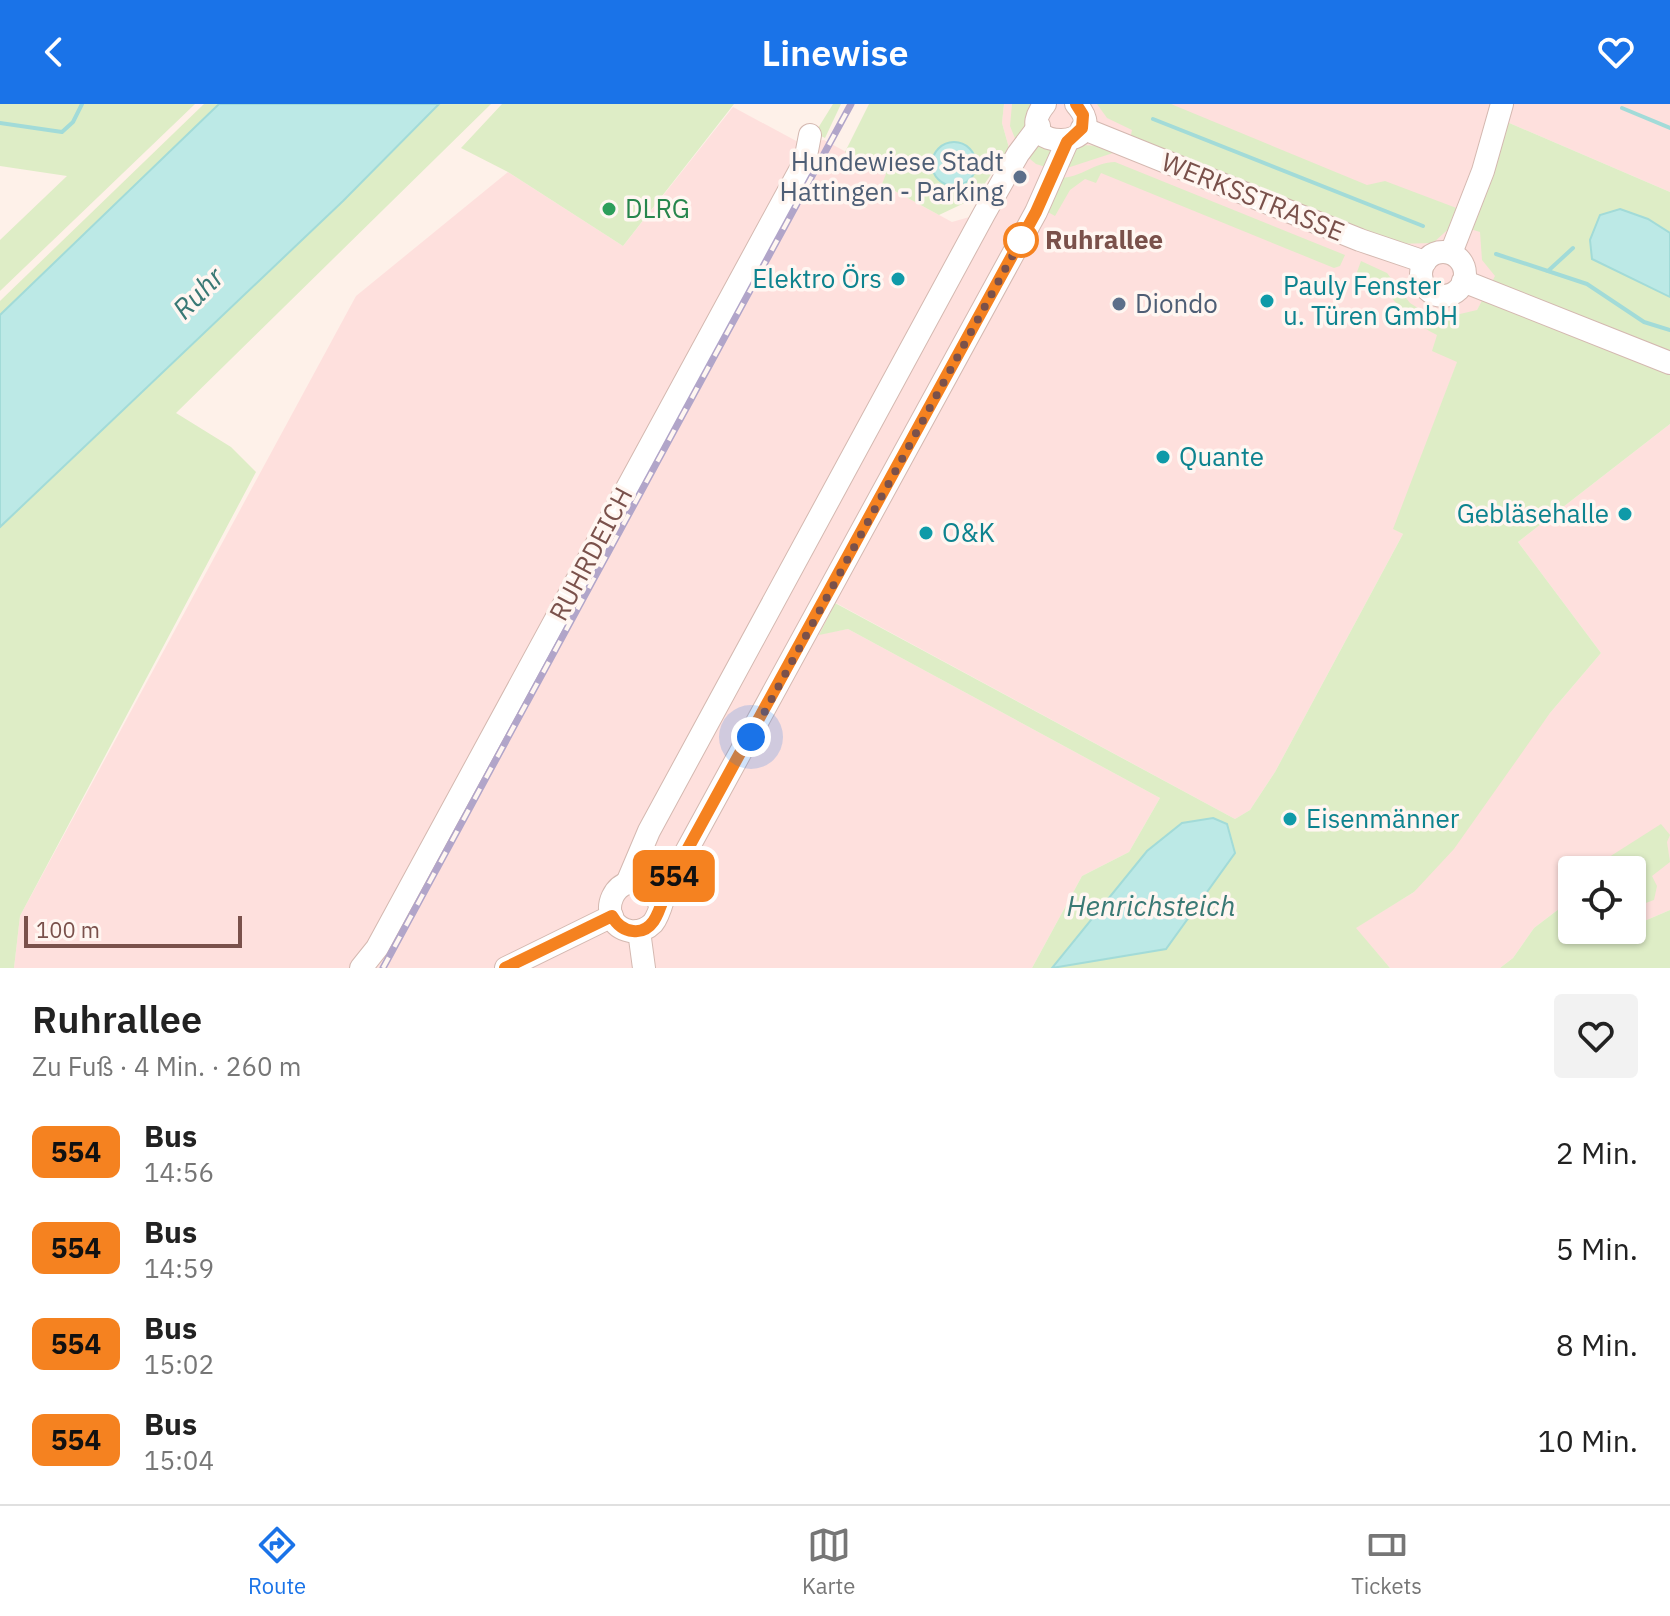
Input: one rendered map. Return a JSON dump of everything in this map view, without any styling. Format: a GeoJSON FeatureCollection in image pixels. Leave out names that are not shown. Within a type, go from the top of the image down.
{"type":"FeatureCollection","features":[{"type":"Feature","properties":{"kind":"street"},"geometry":{"type":"LineString","coordinates":[[1045,104],[1038,118],[1039,126],[1048,139],[1075,135]]}},
{"type":"Feature","properties":{"kind":"street"},"geometry":{"type":"LineString","coordinates":[[1039,126],[1007,171],[649,831],[627,883],[612,896],[612,916],[621,927],[639,931],[654,922],[659,903],[1021,240],[1075,135],[1083,115],[1076,104]]}},
{"type":"Feature","properties":{"kind":"street"},"geometry":{"type":"LineString","coordinates":[[1451,253],[1483,171],[1502,104]]}},
{"type":"Feature","properties":{"kind":"street","name":"RUHRDEICH"},"geometry":{"type":"LineString","coordinates":[[361,968],[377,948],[805,161],[810,135]]}},
{"type":"Feature","properties":{"kind":"street","name":"WERKSSTRASSE"},"geometry":{"type":"LineString","coordinates":[[1075,135],[1425,262]]}},
{"type":"Feature","properties":{"kind":"street"},"geometry":{"type":"LineString","coordinates":[[1436,253],[1451,253],[1463,265],[1463,281],[1448,295],[1433,293],[1421,276],[1425,262],[1436,253]]}},
{"type":"Feature","properties":{"kind":"street"},"geometry":{"type":"LineString","coordinates":[[1463,281],[1670,363]]}},
{"type":"Feature","properties":{"kind":"street"},"geometry":{"type":"LineString","coordinates":[[627,883],[647,885],[657,895],[659,903]]}},
{"type":"Feature","properties":{"kind":"street"},"geometry":{"type":"LineString","coordinates":[[506,968],[612,916]]}},
{"type":"Feature","properties":{"kind":"street"},"geometry":{"type":"LineString","coordinates":[[639,931],[644,968]]}},
{"type":"Feature","properties":{"kind":"shaded area"},"geometry":{"type":"Polygon","coordinates":[[[1004,104],[1670,104],[1670,192],[1507,122],[1499,273],[1477,310],[1394,529],[1403,534],[1275,772],[1250,810],[1235,819],[836,603],[820,634],[848,629],[1160,798],[1129,852],[1082,876],[1032,968],[14,968],[20,916],[356,296],[508,172],[623,246],[733,107],[800,143],[824,140],[887,174],[882,184],[952,222],[973,216],[1009,148],[1002,123],[1004,104]]]}},
{"type":"Feature","properties":{"kind":"shaded area"},"geometry":{"type":"Polygon","coordinates":[[[1670,424],[1670,910],[1646,920],[1646,856],[1558,856],[1558,910],[1534,928],[1513,958],[1500,968],[1390,968],[1355,928],[1414,892],[1550,713],[1601,653],[1518,542],[1670,424]]]}},
{"type":"Feature","properties":{"kind":"green space"},"geometry":{"type":"Polygon","coordinates":[[[0,104],[195,104],[0,291],[0,240],[67,176],[0,166],[0,104]]]}},
{"type":"Feature","properties":{"kind":"green space"},"geometry":{"type":"Polygon","coordinates":[[[204,104],[219,104],[0,315],[0,301],[204,104]]]}},
{"type":"Feature","properties":{"kind":"green space"},"geometry":{"type":"Polygon","coordinates":[[[439,104],[491,104],[176,413],[231,447],[256,472],[20,916],[14,968],[0,968],[0,527],[343,201],[439,104]]]}},
{"type":"Feature","properties":{"kind":"green space","name":"DLRG"},"geometry":{"type":"Polygon","coordinates":[[[502,104],[734,104],[623,246],[508,172],[461,148],[502,104]]]}},
{"type":"Feature","properties":{"kind":"green space"},"geometry":{"type":"Polygon","coordinates":[[[833,104],[841,104],[825,138],[815,133],[833,104]]]}},
{"type":"Feature","properties":{"kind":"green space"},"geometry":{"type":"Polygon","coordinates":[[[869,104],[1004,104],[1002,123],[1009,148],[975,198],[939,215],[882,184],[886,174],[845,152],[869,104]]]}},
{"type":"Feature","properties":{"kind":"green space"},"geometry":{"type":"Polygon","coordinates":[[[1012,104],[1034,104],[1018,146],[1010,126],[1012,104]]]}},
{"type":"Feature","properties":{"kind":"green space"},"geometry":{"type":"Polygon","coordinates":[[[1097,104],[1171,104],[1367,185],[1385,181],[1475,215],[1507,122],[1670,192],[1670,424],[1518,542],[1601,653],[1550,713],[1454,849],[1414,892],[1356,928],[1390,968],[1032,968],[1082,876],[1129,852],[1160,798],[848,629],[819,635],[835,603],[1235,819],[1250,810],[1275,772],[1403,534],[1393,529],[1457,362],[1432,351],[1437,335],[1421,326],[1383,290],[1357,272],[1361,261],[1387,273],[1410,303],[1427,314],[1447,317],[1477,310],[1495,276],[1482,260],[1480,232],[1454,224],[1433,243],[1395,244],[1130,139],[1132,130],[1107,118],[1097,104]]]}},
{"type":"Feature","properties":{"kind":"green space"},"geometry":{"type":"Polygon","coordinates":[[[1036,137],[1052,148],[1052,169],[1036,164],[1024,154],[1036,137]]]}},
{"type":"Feature","properties":{"kind":"green space"},"geometry":{"type":"Polygon","coordinates":[[[1080,145],[1103,146],[1116,152],[1061,170],[1069,153],[1080,145]]]}},
{"type":"Feature","properties":{"kind":"green space"},"geometry":{"type":"Polygon","coordinates":[[[1115,162],[1345,255],[1340,266],[1334,268],[1101,173],[1096,183],[1085,179],[1070,190],[1055,216],[1046,211],[1058,178],[1115,162]]]}},
{"type":"Feature","properties":{"kind":"green space"},"geometry":{"type":"Polygon","coordinates":[[[1661,824],[1670,835],[1667,842],[1670,862],[1652,876],[1657,886],[1654,900],[1646,903],[1646,856],[1611,856],[1661,824]]]}},
{"type":"Feature","properties":{"kind":"green space"},"geometry":{"type":"Polygon","coordinates":[[[1558,910],[1558,944],[1646,944],[1646,920],[1670,910],[1670,968],[1500,968],[1513,958],[1534,928],[1558,910]]]}},
{"type":"Feature","properties":{"kind":"water","name":"Ruhr"},"geometry":{"type":"Polygon","coordinates":[[[219,104],[439,104],[343,201],[0,527],[0,315],[219,104]]]}},
{"type":"Feature","properties":{"kind":"water"},"geometry":{"type":"Polygon","coordinates":[[[954,142],[969,149],[976,164],[969,179],[954,186],[939,179],[932,164],[939,149],[954,142]]]}},
{"type":"Feature","properties":{"kind":"water"},"geometry":{"type":"Polygon","coordinates":[[[1620,209],[1648,219],[1670,233],[1670,297],[1592,259],[1590,240],[1600,215],[1620,209]]]}},
{"type":"Feature","properties":{"kind":"water","name":"Henrichsteich"},"geometry":{"type":"Polygon","coordinates":[[[1213,818],[1227,824],[1235,853],[1166,949],[1052,968],[1147,851],[1182,823],[1213,818]]]}},
{"type":"Feature","properties":{"kind":"waterway"},"geometry":{"type":"LineString","coordinates":[[0,123],[62,132],[73,122],[82,104]]}},
{"type":"Feature","properties":{"kind":"waterway"},"geometry":{"type":"LineString","coordinates":[[1622,108],[1670,128]]}},
{"type":"Feature","properties":{"kind":"waterway"},"geometry":{"type":"LineString","coordinates":[[1153,119],[1423,226]]}},
{"type":"Feature","properties":{"kind":"waterway"},"geometry":{"type":"LineString","coordinates":[[1548,271],[1573,248]]}},
{"type":"Feature","properties":{"kind":"waterway"},"geometry":{"type":"LineString","coordinates":[[1496,254],[1587,284],[1644,322],[1670,330]]}},
{"type":"Feature","properties":{"kind":"railway"},"geometry":{"type":"LineString","coordinates":[[383,968],[851,104]]}},
{"type":"Feature","properties":{"kind":"bus line","name":"554"},"geometry":{"type":"LineString","coordinates":[[505,968],[612,916],[629,931],[639,931],[654,922],[669,883],[690,850],[1036,212],[1067,142],[1076,138],[1082,128],[1083,115],[1076,104]]}},
{"type":"Feature","properties":{"kind":"place","name":"Hundewiese Stadt Hattingen - Parking"},"geometry":{"type":"Point","coordinates":[1020,177]}},
{"type":"Feature","properties":{"kind":"place","name":"DLRG"},"geometry":{"type":"Point","coordinates":[609,209]}},
{"type":"Feature","properties":{"kind":"place","name":"Ruhrallee"},"geometry":{"type":"Point","coordinates":[1021,240]}},
{"type":"Feature","properties":{"kind":"place","name":"Elektro Örs"},"geometry":{"type":"Point","coordinates":[898,279]}},
{"type":"Feature","properties":{"kind":"place","name":"Pauly Fenster u. Türen GmbH"},"geometry":{"type":"Point","coordinates":[1267,301]}},
{"type":"Feature","properties":{"kind":"place","name":"Diondo"},"geometry":{"type":"Point","coordinates":[1119,304]}},
{"type":"Feature","properties":{"kind":"place","name":"Quante"},"geometry":{"type":"Point","coordinates":[1163,457]}},
{"type":"Feature","properties":{"kind":"place","name":"Gebläsehalle"},"geometry":{"type":"Point","coordinates":[1625,514]}},
{"type":"Feature","properties":{"kind":"place","name":"O&K"},"geometry":{"type":"Point","coordinates":[926,533]}},
{"type":"Feature","properties":{"kind":"place","name":"Eisenmänner"},"geometry":{"type":"Point","coordinates":[1290,819]}},
{"type":"Feature","properties":{"kind":"route"},"geometry":{"type":"LineString","coordinates":[[751,737],[1021,240]]}}]}
